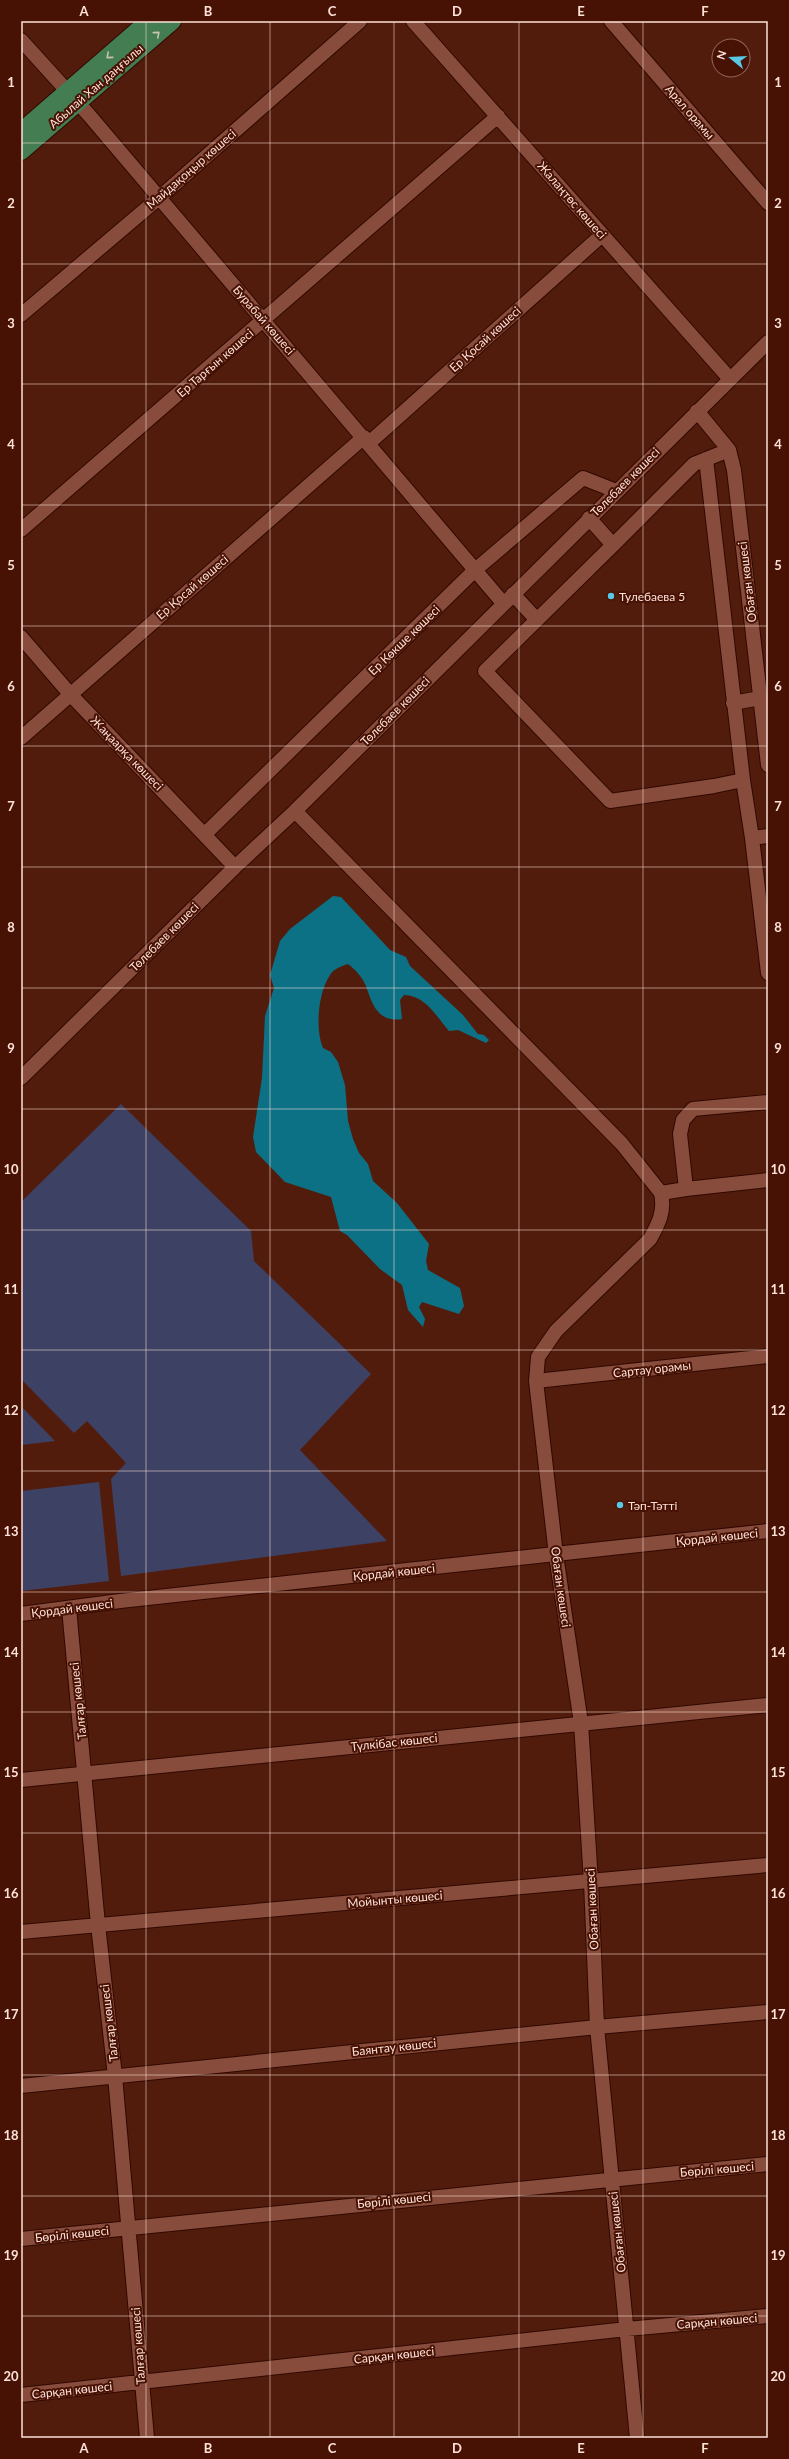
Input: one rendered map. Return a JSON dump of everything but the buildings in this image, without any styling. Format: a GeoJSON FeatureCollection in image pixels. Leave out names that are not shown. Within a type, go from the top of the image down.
{"type":"FeatureCollection","features":[{"type":"Feature","properties":{"kind":"main road","name":"Абылай Хан даңғылы"},"geometry":{"type":"LineString","coordinates":[[21,151],[73,96],[149,21]]}},
{"type":"Feature","properties":{"kind":"main road","name":"Абылай Хан даңғылы"},"geometry":{"type":"LineString","coordinates":[[21,132],[73,96],[172,21]]}},
{"type":"Feature","properties":{"kind":"street","name":"Майдақоңыр көшесі"},"geometry":{"type":"LineString","coordinates":[[21,315],[160,197],[360,21]]}},
{"type":"Feature","properties":{"kind":"street","name":"Жалаңтөс көшесі"},"geometry":{"type":"LineString","coordinates":[[413,21],[730,379]]}},
{"type":"Feature","properties":{"kind":"street","name":"Арал орамы"},"geometry":{"type":"LineString","coordinates":[[611,21],[768,203]]}},
{"type":"Feature","properties":{"kind":"street","name":"Бурабай көшесі"},"geometry":{"type":"LineString","coordinates":[[21,40],[73,96],[160,197],[475,570],[537,620]]}},
{"type":"Feature","properties":{"kind":"street","name":"Ер Тарғын көшесі"},"geometry":{"type":"LineString","coordinates":[[21,530],[498,116]]}},
{"type":"Feature","properties":{"kind":"street","name":"Ер Қосай көшесі"},"geometry":{"type":"LineString","coordinates":[[21,738],[602,235]]}},
{"type":"Feature","properties":{"kind":"street","name":"Төлебаев көшесі"},"geometry":{"type":"LineString","coordinates":[[21,1078],[235,866],[295,811],[508,598],[768,342]]}},
{"type":"Feature","properties":{"kind":"street","name":"Обаған көшесі"},"geometry":{"type":"LineString","coordinates":[[697,411],[729,450],[734,470],[768,765]]}},
{"type":"Feature","properties":{"kind":"street"},"geometry":{"type":"LineString","coordinates":[[729,450],[694,464],[485,671],[610,801],[714,786],[742,780]]}},
{"type":"Feature","properties":{"kind":"street"},"geometry":{"type":"LineString","coordinates":[[706,459],[742,780],[752,838],[768,973]]}},
{"type":"Feature","properties":{"kind":"street","name":"Ер Көкше көшесі"},"geometry":{"type":"LineString","coordinates":[[205,834],[475,570],[583,478],[616,491]]}},
{"type":"Feature","properties":{"kind":"street"},"geometry":{"type":"LineString","coordinates":[[589,518],[613,545]]}},
{"type":"Feature","properties":{"kind":"street","name":"Жаңаарқа көшесі"},"geometry":{"type":"LineString","coordinates":[[21,637],[70,694],[235,866]]}},
{"type":"Feature","properties":{"kind":"street"},"geometry":{"type":"LineString","coordinates":[[733,703],[760,698]]}},
{"type":"Feature","properties":{"kind":"street"},"geometry":{"type":"LineString","coordinates":[[295,811],[622,1144],[661,1193],[768,1180]]}},
{"type":"Feature","properties":{"kind":"street"},"geometry":{"type":"LineString","coordinates":[[752,838],[768,836]]}},
{"type":"Feature","properties":{"kind":"street"},"geometry":{"type":"LineString","coordinates":[[686,1189],[680,1134],[683,1120],[693,1109],[768,1102]]}},
{"type":"Feature","properties":{"kind":"street","name":"Обаған көшесі"},"geometry":{"type":"LineString","coordinates":[[636,2438],[627,2329],[597,2027],[591,1882],[581,1723],[556,1555],[536,1381],[538,1358],[556,1331],[650,1239],[660,1221],[663,1204],[661,1193]]}},
{"type":"Feature","properties":{"kind":"street","name":"Сартау орамы"},"geometry":{"type":"LineString","coordinates":[[536,1381],[768,1356]]}},
{"type":"Feature","properties":{"kind":"street","name":"Қордай көшесі"},"geometry":{"type":"LineString","coordinates":[[21,1614],[768,1531]]}},
{"type":"Feature","properties":{"kind":"street","name":"Талғар көшесі"},"geometry":{"type":"LineString","coordinates":[[69,1608],[86,1773],[98,1925],[115,2076],[147,2438]]}},
{"type":"Feature","properties":{"kind":"street","name":"Түлкібас көшесі"},"geometry":{"type":"LineString","coordinates":[[21,1780],[768,1705]]}},
{"type":"Feature","properties":{"kind":"street","name":"Мойынты көшесі"},"geometry":{"type":"LineString","coordinates":[[21,1932],[768,1865]]}},
{"type":"Feature","properties":{"kind":"street","name":"Баянтау көшесі"},"geometry":{"type":"LineString","coordinates":[[21,2086],[597,2027],[768,2012]]}},
{"type":"Feature","properties":{"kind":"street","name":"Бөрілі көшесі"},"geometry":{"type":"LineString","coordinates":[[21,2240],[129,2227],[612,2178],[768,2164]]}},
{"type":"Feature","properties":{"kind":"street","name":"Сарқан көшесі"},"geometry":{"type":"LineString","coordinates":[[21,2395],[627,2329],[768,2316]]}},
{"type":"Feature","properties":{"kind":"shaded area"},"geometry":{"type":"Polygon","coordinates":[[[333,896],[341,897],[390,950],[406,957],[410,966],[463,1015],[478,1034],[484,1035],[489,1040],[486,1043],[458,1030],[449,1031],[430,1008],[418,999],[411,996],[404,995],[400,1000],[402,1019],[387,1018],[377,1011],[363,980],[348,964],[331,973],[320,1001],[319,1031],[323,1048],[331,1052],[338,1062],[345,1085],[348,1121],[359,1153],[368,1164],[373,1181],[397,1203],[429,1244],[426,1261],[428,1270],[460,1288],[464,1306],[459,1314],[422,1302],[419,1307],[425,1319],[423,1327],[408,1310],[402,1285],[380,1269],[347,1235],[340,1231],[331,1197],[285,1182],[256,1152],[253,1137],[262,1078],[265,1016],[274,988],[270,975],[280,941],[290,929],[333,896]]]}},
{"type":"Feature","properties":{"kind":"shaded area"},"geometry":{"type":"Polygon","coordinates":[[[121,1104],[251,1231],[254,1261],[371,1374],[300,1450],[387,1541],[121,1576],[111,1479],[126,1463],[87,1421],[74,1433],[21,1379],[21,1202],[121,1104]]]}},
{"type":"Feature","properties":{"kind":"shaded area"},"geometry":{"type":"Polygon","coordinates":[[[21,1406],[55,1441],[21,1445],[21,1406]]]}},
{"type":"Feature","properties":{"kind":"shaded area"},"geometry":{"type":"Polygon","coordinates":[[[99,1482],[109,1581],[21,1591],[21,1491],[99,1482]]]}},
{"type":"Feature","properties":{"kind":"place","name":"Тулебаева 5"},"geometry":{"type":"Point","coordinates":[611,596]}},
{"type":"Feature","properties":{"kind":"place","name":"Тәп-Тәтті"},"geometry":{"type":"Point","coordinates":[620,1505]}}]}
